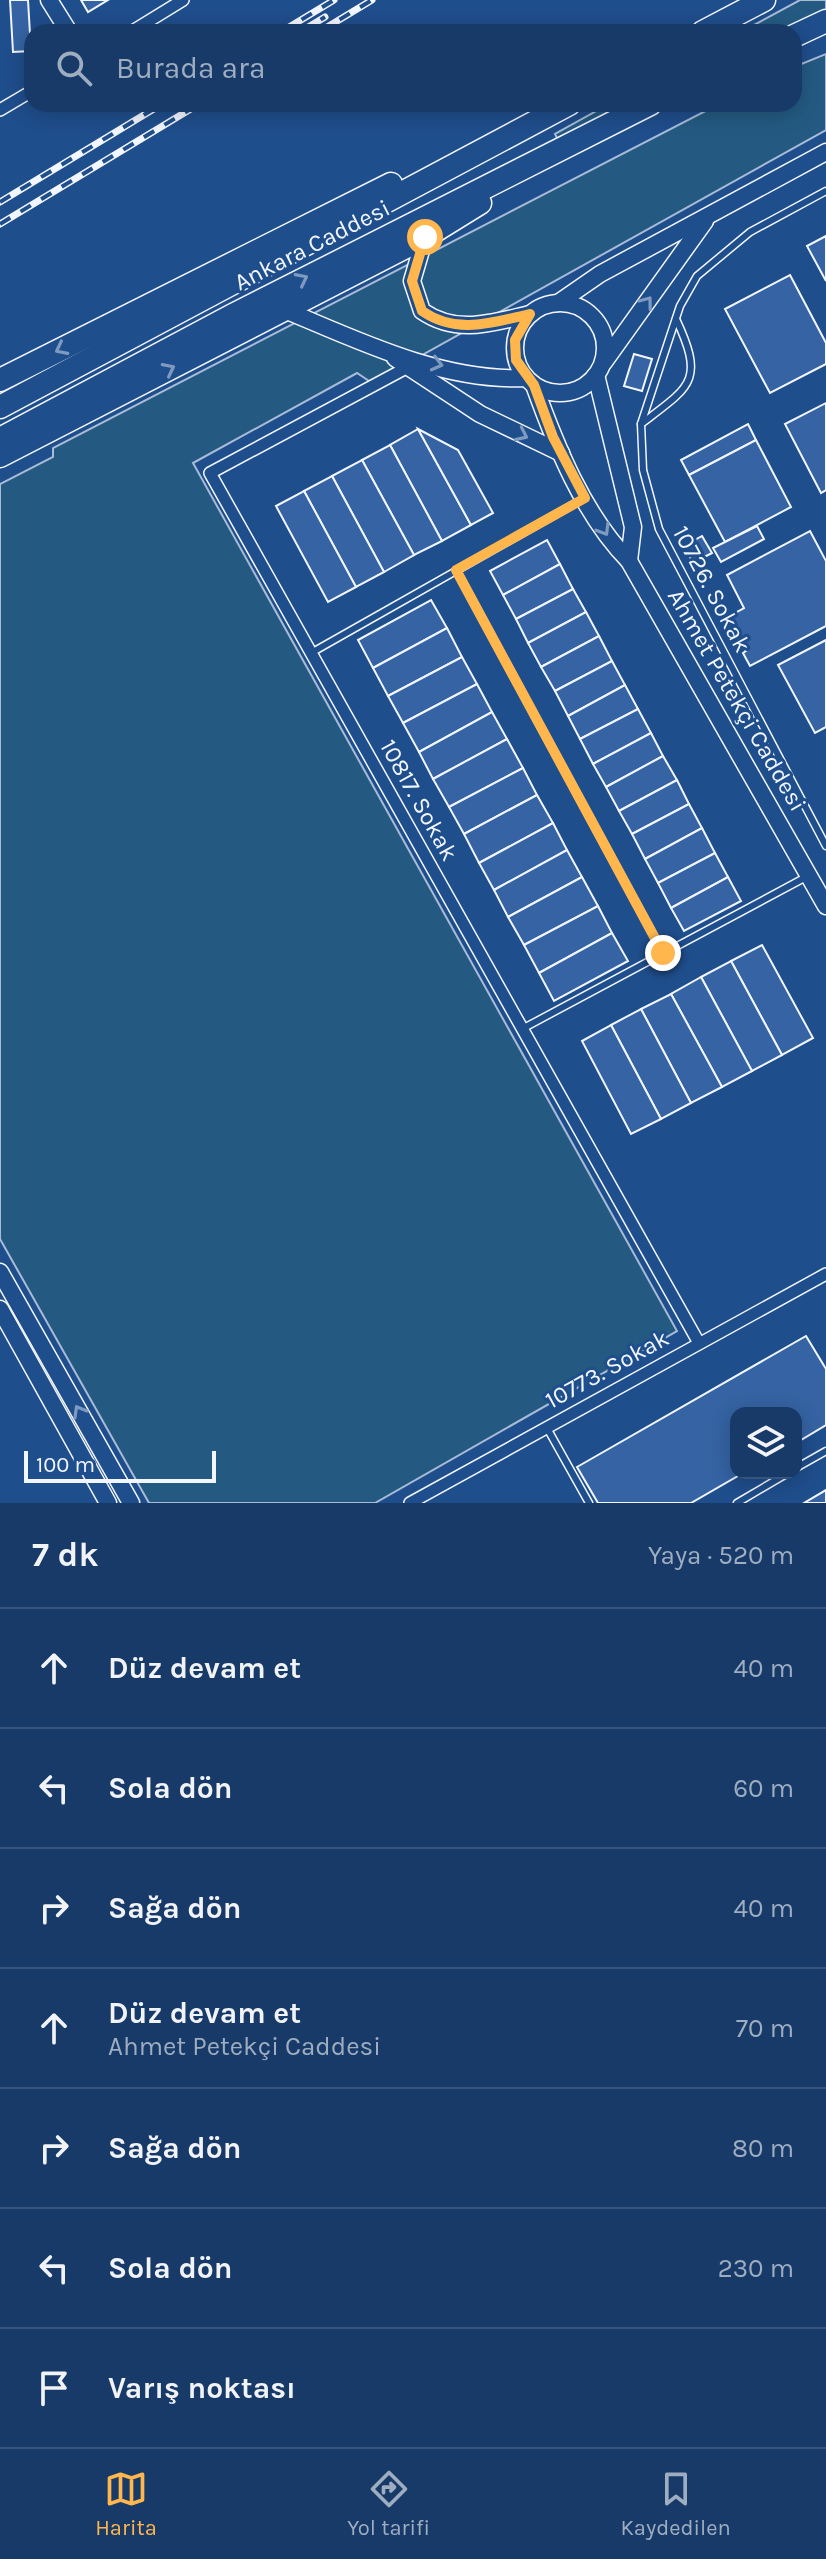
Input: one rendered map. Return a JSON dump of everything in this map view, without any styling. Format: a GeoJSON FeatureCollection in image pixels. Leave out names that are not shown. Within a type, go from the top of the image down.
{"type":"FeatureCollection","features":[{"type":"Feature","properties":{"kind":"highway"},"geometry":{"type":"LineString","coordinates":[[718,24],[764,0]]}},
{"type":"Feature","properties":{"kind":"highway"},"geometry":{"type":"LineString","coordinates":[[802,32],[826,21]]}},
{"type":"Feature","properties":{"kind":"highway"},"geometry":{"type":"LineString","coordinates":[[0,380],[274,240],[541,112]]}},
{"type":"Feature","properties":{"kind":"highway","name":"Ankara Caddesi"},"geometry":{"type":"LineString","coordinates":[[0,407],[554,112]]}},
{"type":"Feature","properties":{"kind":"highway","name":"Ankara Caddesi"},"geometry":{"type":"LineString","coordinates":[[0,439],[233,315],[633,112]]}},
{"type":"Feature","properties":{"kind":"highway"},"geometry":{"type":"LineString","coordinates":[[0,456],[425,237],[612,122]]}},
{"type":"Feature","properties":{"kind":"street"},"geometry":{"type":"LineString","coordinates":[[49,0],[64,24]]}},
{"type":"Feature","properties":{"kind":"street"},"geometry":{"type":"LineString","coordinates":[[144,24],[183,0]]}},
{"type":"Feature","properties":{"kind":"street"},"geometry":{"type":"LineString","coordinates":[[0,110],[24,96]]}},
{"type":"Feature","properties":{"kind":"street"},"geometry":{"type":"LineString","coordinates":[[425,237],[412,281],[422,311],[449,326],[464,327],[530,314],[558,303],[600,274],[826,152]]}},
{"type":"Feature","properties":{"kind":"street"},"geometry":{"type":"LineString","coordinates":[[285,310],[384,351],[482,375],[530,381],[562,393],[582,388],[599,370],[709,217]]}},
{"type":"Feature","properties":{"kind":"street"},"geometry":{"type":"LineString","coordinates":[[558,303],[577,307],[600,327],[605,346],[599,370],[633,527],[629,561]]}},
{"type":"Feature","properties":{"kind":"street"},"geometry":{"type":"LineString","coordinates":[[530,314],[515,340],[516,360],[530,381]]}},
{"type":"Feature","properties":{"kind":"street"},"geometry":{"type":"LineString","coordinates":[[384,351],[480,414],[561,453]]}},
{"type":"Feature","properties":{"kind":"street","name":"10817. Sokak"},"geometry":{"type":"LineString","coordinates":[[408,367],[210,473],[699,1343]]}},
{"type":"Feature","properties":{"kind":"street","name":"Ahmet Petekçi Caddesi"},"geometry":{"type":"LineString","coordinates":[[530,381],[561,453],[608,540],[629,561],[826,906]]}},
{"type":"Feature","properties":{"kind":"street"},"geometry":{"type":"LineString","coordinates":[[0,1272],[131,1503]]}},
{"type":"Feature","properties":{"kind":"street","name":"10773. Sokak"},"geometry":{"type":"LineString","coordinates":[[410,1503],[825,1276]]}},
{"type":"Feature","properties":{"kind":"street"},"geometry":{"type":"LineString","coordinates":[[0,1309],[108,1503]]}},
{"type":"Feature","properties":{"kind":"lane"},"geometry":{"type":"LineString","coordinates":[[641,424],[687,292],[712,260],[750,232],[826,191]]}},
{"type":"Feature","properties":{"kind":"lane"},"geometry":{"type":"LineString","coordinates":[[641,424],[686,387],[692,373],[692,357],[676,319]]}},
{"type":"Feature","properties":{"kind":"lane","name":"10726. Sokak"},"geometry":{"type":"LineString","coordinates":[[641,424],[643,470],[659,529],[826,846]]}},
{"type":"Feature","properties":{"kind":"lane"},"geometry":{"type":"LineString","coordinates":[[311,653],[585,498]]}},
{"type":"Feature","properties":{"kind":"lane"},"geometry":{"type":"LineString","coordinates":[[456,570],[663,953]]}},
{"type":"Feature","properties":{"kind":"lane"},"geometry":{"type":"LineString","coordinates":[[522,1029],[810,875]]}},
{"type":"Feature","properties":{"kind":"lane"},"geometry":{"type":"LineString","coordinates":[[547,1428],[589,1503]]}},
{"type":"Feature","properties":{"kind":"lane"},"geometry":{"type":"LineString","coordinates":[[802,1465],[826,1451]]}},
{"type":"Feature","properties":{"kind":"lane"},"geometry":{"type":"LineString","coordinates":[[737,1503],[778,1479]]}},
{"type":"Feature","properties":{"kind":"shaded area"},"geometry":{"type":"Polygon","coordinates":[[[800,0],[826,0],[826,17],[802,28],[802,24],[756,24],[800,0]]]}},
{"type":"Feature","properties":{"kind":"shaded area"},"geometry":{"type":"Polygon","coordinates":[[[826,54],[826,130],[379,379],[369,381],[357,373],[193,463],[677,1331],[375,1503],[149,1503],[0,1239],[0,484],[53,457],[53,448],[704,112],[802,112],[802,64],[826,54]]]}},
{"type":"Feature","properties":{"kind":"shaded area"},"geometry":{"type":"Polygon","coordinates":[[[595,112],[633,112],[562,148],[555,134],[595,112]]]}},
{"type":"Feature","properties":{"kind":"building"},"geometry":{"type":"Polygon","coordinates":[[[10,0],[28,0],[29,24],[24,24],[24,51],[13,52],[10,0]]]}},
{"type":"Feature","properties":{"kind":"building"},"geometry":{"type":"Polygon","coordinates":[[[81,0],[108,0],[88,12],[81,0]]]}},
{"type":"Feature","properties":{"kind":"building"},"geometry":{"type":"Polygon","coordinates":[[[826,236],[826,281],[807,246],[826,236]]]}},
{"type":"Feature","properties":{"kind":"building"},"geometry":{"type":"Polygon","coordinates":[[[790,275],[826,343],[826,364],[770,393],[725,309],[790,275]]]}},
{"type":"Feature","properties":{"kind":"building"},"geometry":{"type":"Polygon","coordinates":[[[634,354],[652,359],[642,391],[624,386],[634,354]]]}},
{"type":"Feature","properties":{"kind":"building"},"geometry":{"type":"Polygon","coordinates":[[[826,403],[826,490],[821,493],[785,424],[826,403]]]}},
{"type":"Feature","properties":{"kind":"building"},"geometry":{"type":"Polygon","coordinates":[[[748,424],[756,440],[689,475],[681,460],[748,424]]]}},
{"type":"Feature","properties":{"kind":"building"},"geometry":{"type":"Polygon","coordinates":[[[418,429],[471,525],[442,541],[390,445],[418,429]]]}},
{"type":"Feature","properties":{"kind":"building"},"geometry":{"type":"Polygon","coordinates":[[[418,429],[458,450],[493,513],[471,525],[418,429]]]}},
{"type":"Feature","properties":{"kind":"building"},"geometry":{"type":"Polygon","coordinates":[[[756,440],[791,507],[725,542],[689,475],[756,440]]]}},
{"type":"Feature","properties":{"kind":"building"},"geometry":{"type":"Polygon","coordinates":[[[390,445],[442,541],[414,555],[362,460],[390,445]]]}},
{"type":"Feature","properties":{"kind":"building"},"geometry":{"type":"Polygon","coordinates":[[[362,460],[414,555],[384,572],[332,476],[362,460]]]}},
{"type":"Feature","properties":{"kind":"building"},"geometry":{"type":"Polygon","coordinates":[[[332,476],[384,572],[356,587],[304,491],[332,476]]]}},
{"type":"Feature","properties":{"kind":"building"},"geometry":{"type":"Polygon","coordinates":[[[304,491],[356,587],[328,602],[276,506],[304,491]]]}},
{"type":"Feature","properties":{"kind":"building"},"geometry":{"type":"Polygon","coordinates":[[[757,526],[764,539],[721,562],[713,548],[757,526]]]}},
{"type":"Feature","properties":{"kind":"building"},"geometry":{"type":"Polygon","coordinates":[[[810,531],[826,561],[826,626],[750,666],[743,653],[746,651],[728,617],[744,608],[727,575],[810,531]]]}},
{"type":"Feature","properties":{"kind":"building"},"geometry":{"type":"Polygon","coordinates":[[[702,536],[712,553],[693,563],[684,546],[702,536]]]}},
{"type":"Feature","properties":{"kind":"building"},"geometry":{"type":"Polygon","coordinates":[[[547,540],[560,564],[503,595],[490,571],[547,540]]]}},
{"type":"Feature","properties":{"kind":"building"},"geometry":{"type":"Polygon","coordinates":[[[560,564],[573,589],[516,619],[503,595],[560,564]]]}},
{"type":"Feature","properties":{"kind":"building"},"geometry":{"type":"Polygon","coordinates":[[[573,589],[586,612],[528,643],[516,619],[573,589]]]}},
{"type":"Feature","properties":{"kind":"building"},"geometry":{"type":"Polygon","coordinates":[[[431,600],[447,628],[373,668],[358,640],[431,600]]]}},
{"type":"Feature","properties":{"kind":"building"},"geometry":{"type":"Polygon","coordinates":[[[586,612],[599,636],[541,667],[528,643],[586,612]]]}},
{"type":"Feature","properties":{"kind":"building"},"geometry":{"type":"Polygon","coordinates":[[[447,628],[462,657],[388,696],[373,668],[447,628]]]}},
{"type":"Feature","properties":{"kind":"building"},"geometry":{"type":"Polygon","coordinates":[[[599,636],[612,661],[555,691],[541,667],[599,636]]]}},
{"type":"Feature","properties":{"kind":"building"},"geometry":{"type":"Polygon","coordinates":[[[826,640],[826,727],[815,733],[778,665],[826,640]]]}},
{"type":"Feature","properties":{"kind":"building"},"geometry":{"type":"Polygon","coordinates":[[[462,657],[477,684],[403,723],[388,696],[462,657]]]}},
{"type":"Feature","properties":{"kind":"building"},"geometry":{"type":"Polygon","coordinates":[[[612,661],[625,685],[568,716],[555,691],[612,661]]]}},
{"type":"Feature","properties":{"kind":"building"},"geometry":{"type":"Polygon","coordinates":[[[477,684],[492,712],[419,752],[403,723],[477,684]]]}},
{"type":"Feature","properties":{"kind":"building"},"geometry":{"type":"Polygon","coordinates":[[[625,685],[638,709],[580,739],[568,716],[625,685]]]}},
{"type":"Feature","properties":{"kind":"building"},"geometry":{"type":"Polygon","coordinates":[[[638,709],[651,733],[593,764],[580,739],[638,709]]]}},
{"type":"Feature","properties":{"kind":"building"},"geometry":{"type":"Polygon","coordinates":[[[492,712],[507,739],[433,779],[419,752],[492,712]]]}},
{"type":"Feature","properties":{"kind":"building"},"geometry":{"type":"Polygon","coordinates":[[[651,733],[663,756],[606,787],[593,764],[651,733]]]}},
{"type":"Feature","properties":{"kind":"building"},"geometry":{"type":"Polygon","coordinates":[[[507,739],[523,768],[449,807],[433,779],[507,739]]]}},
{"type":"Feature","properties":{"kind":"building"},"geometry":{"type":"Polygon","coordinates":[[[663,756],[677,780],[619,811],[606,787],[663,756]]]}},
{"type":"Feature","properties":{"kind":"building"},"geometry":{"type":"Polygon","coordinates":[[[523,768],[537,795],[464,834],[449,807],[523,768]]]}},
{"type":"Feature","properties":{"kind":"building"},"geometry":{"type":"Polygon","coordinates":[[[677,780],[689,804],[632,834],[619,811],[677,780]]]}},
{"type":"Feature","properties":{"kind":"building"},"geometry":{"type":"Polygon","coordinates":[[[537,795],[553,823],[479,863],[464,834],[537,795]]]}},
{"type":"Feature","properties":{"kind":"building"},"geometry":{"type":"Polygon","coordinates":[[[689,804],[702,828],[645,859],[632,834],[689,804]]]}},
{"type":"Feature","properties":{"kind":"building"},"geometry":{"type":"Polygon","coordinates":[[[553,823],[567,850],[494,890],[479,863],[553,823]]]}},
{"type":"Feature","properties":{"kind":"building"},"geometry":{"type":"Polygon","coordinates":[[[702,828],[715,853],[658,883],[645,859],[702,828]]]}},
{"type":"Feature","properties":{"kind":"building"},"geometry":{"type":"Polygon","coordinates":[[[567,850],[582,877],[508,917],[494,890],[567,850]]]}},
{"type":"Feature","properties":{"kind":"building"},"geometry":{"type":"Polygon","coordinates":[[[715,853],[728,877],[671,908],[658,883],[715,853]]]}},
{"type":"Feature","properties":{"kind":"building"},"geometry":{"type":"Polygon","coordinates":[[[582,877],[598,906],[524,945],[508,917],[582,877]]]}},
{"type":"Feature","properties":{"kind":"building"},"geometry":{"type":"Polygon","coordinates":[[[728,877],[741,901],[684,931],[671,908],[728,877]]]}},
{"type":"Feature","properties":{"kind":"building"},"geometry":{"type":"Polygon","coordinates":[[[598,906],[612,933],[539,973],[524,945],[598,906]]]}},
{"type":"Feature","properties":{"kind":"building"},"geometry":{"type":"Polygon","coordinates":[[[612,933],[628,961],[554,1001],[539,973],[612,933]]]}},
{"type":"Feature","properties":{"kind":"building"},"geometry":{"type":"Polygon","coordinates":[[[762,945],[813,1038],[782,1055],[731,961],[762,945]]]}},
{"type":"Feature","properties":{"kind":"building"},"geometry":{"type":"Polygon","coordinates":[[[731,961],[782,1055],[752,1071],[701,977],[731,961]]]}},
{"type":"Feature","properties":{"kind":"building"},"geometry":{"type":"Polygon","coordinates":[[[701,977],[752,1071],[722,1087],[671,994],[701,977]]]}},
{"type":"Feature","properties":{"kind":"building"},"geometry":{"type":"Polygon","coordinates":[[[671,994],[722,1087],[691,1103],[641,1009],[671,994]]]}},
{"type":"Feature","properties":{"kind":"building"},"geometry":{"type":"Polygon","coordinates":[[[641,1009],[691,1103],[661,1119],[611,1025],[641,1009]]]}},
{"type":"Feature","properties":{"kind":"building"},"geometry":{"type":"Polygon","coordinates":[[[611,1025],[661,1119],[631,1134],[582,1041],[611,1025]]]}},
{"type":"Feature","properties":{"kind":"building"},"geometry":{"type":"Polygon","coordinates":[[[806,1336],[826,1369],[826,1425],[802,1439],[802,1407],[730,1407],[730,1479],[733,1479],[691,1503],[598,1503],[577,1467],[806,1336]]]}},
{"type":"Feature","properties":{"kind":"building"},"geometry":{"type":"Polygon","coordinates":[[[826,1490],[826,1503],[804,1503],[826,1490]]]}},
{"type":"Feature","properties":{"kind":"railway"},"geometry":{"type":"LineString","coordinates":[[294,24],[334,0]]}},
{"type":"Feature","properties":{"kind":"railway"},"geometry":{"type":"LineString","coordinates":[[332,24],[372,0]]}},
{"type":"Feature","properties":{"kind":"railway"},"geometry":{"type":"LineString","coordinates":[[313,24],[325,17]]}},
{"type":"Feature","properties":{"kind":"railway"},"geometry":{"type":"LineString","coordinates":[[0,202],[149,112]]}},
{"type":"Feature","properties":{"kind":"railway"},"geometry":{"type":"LineString","coordinates":[[0,224],[186,112]]}},
{"type":"Feature","properties":{"kind":"route"},"geometry":{"type":"LineString","coordinates":[[425,237],[412,281],[414,296],[422,311],[434,320],[449,326],[464,327],[530,314],[515,340],[516,360],[520,370],[534,385],[553,437],[585,498],[456,570],[663,953]]}}]}
